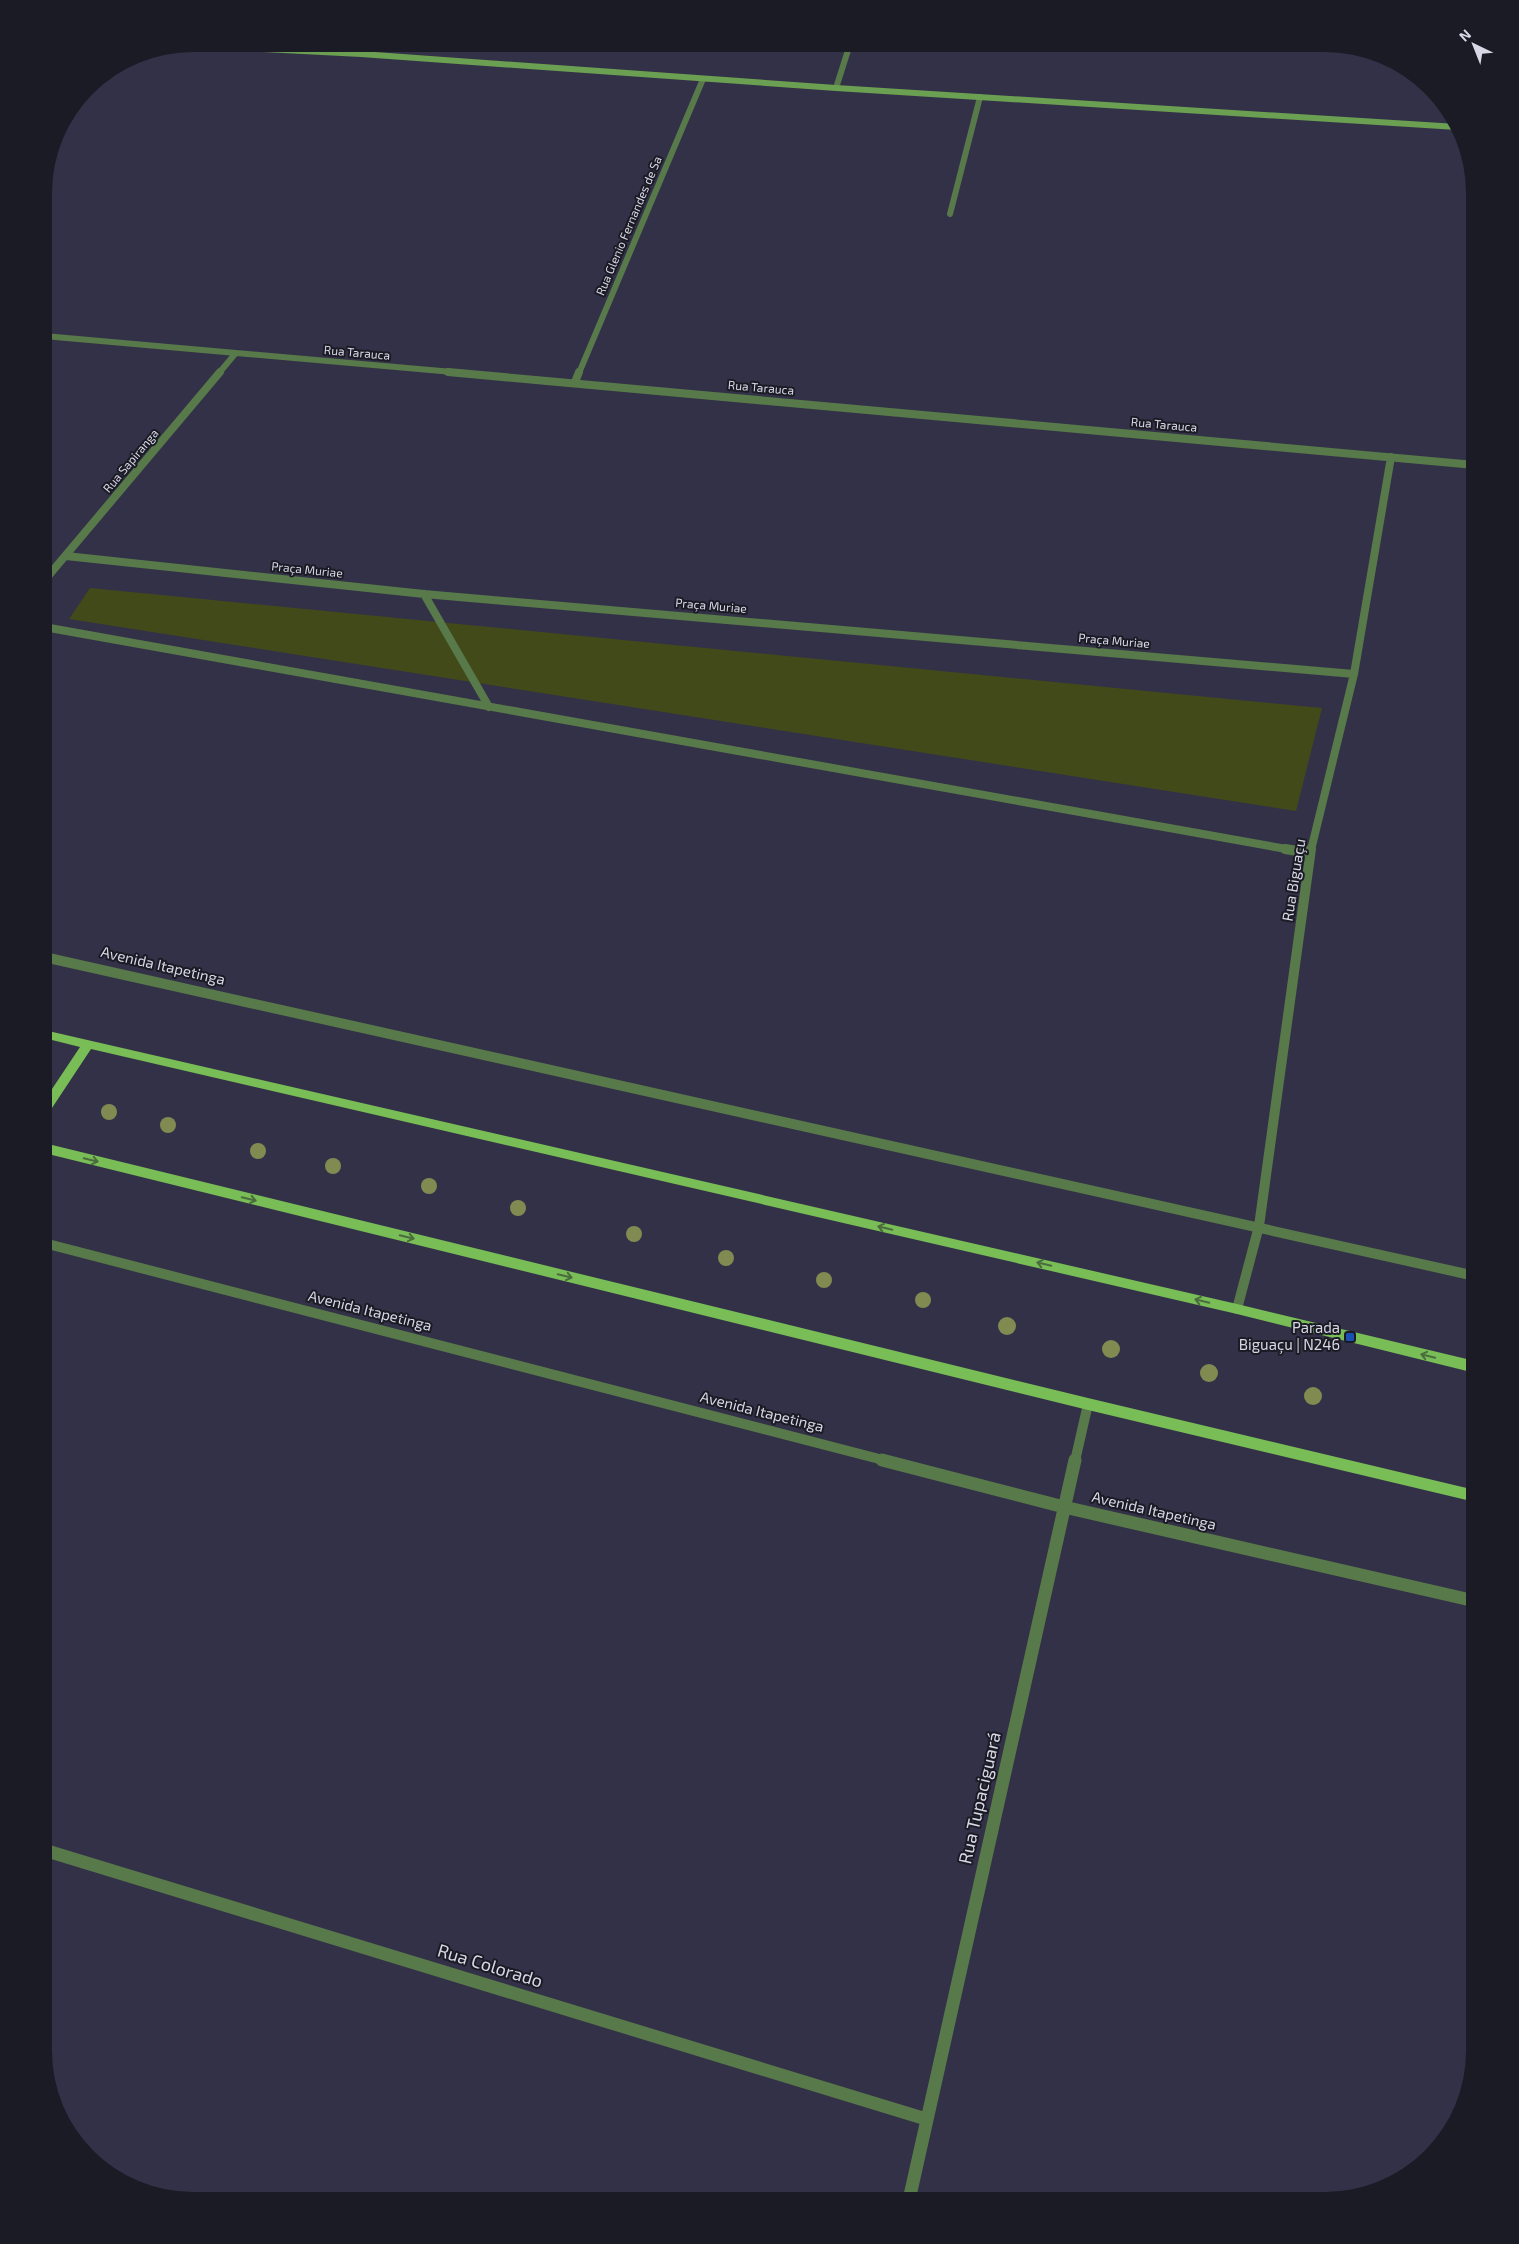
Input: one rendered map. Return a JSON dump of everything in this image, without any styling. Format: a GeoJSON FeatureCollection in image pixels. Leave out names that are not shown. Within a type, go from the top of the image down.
{"type":"FeatureCollection","features":[{"type":"Feature","properties":{"kind":"main road"},"geometry":{"type":"LineString","coordinates":[[318,52],[836,88],[1450,127]]}},
{"type":"Feature","properties":{"kind":"main road"},"geometry":{"type":"LineString","coordinates":[[53,1036],[1237,1308],[1466,1365]]}},
{"type":"Feature","properties":{"kind":"main road"},"geometry":{"type":"LineString","coordinates":[[53,1097],[88,1044]]}},
{"type":"Feature","properties":{"kind":"main road"},"geometry":{"type":"LineString","coordinates":[[53,1150],[1088,1404],[1466,1494]]}},
{"type":"Feature","properties":{"kind":"street"},"geometry":{"type":"LineString","coordinates":[[836,88],[847,53]]}},
{"type":"Feature","properties":{"kind":"street","name":"Rua Glenio Fernandes de Sa"},"geometry":{"type":"LineString","coordinates":[[575,382],[703,79]]}},
{"type":"Feature","properties":{"kind":"street"},"geometry":{"type":"LineString","coordinates":[[950,214],[980,97]]}},
{"type":"Feature","properties":{"kind":"street","name":"Rua Tarauca"},"geometry":{"type":"LineString","coordinates":[[53,337],[575,382],[1466,464]]}},
{"type":"Feature","properties":{"kind":"street","name":"Rua Sapiranga"},"geometry":{"type":"LineString","coordinates":[[53,571],[235,354]]}},
{"type":"Feature","properties":{"kind":"street","name":"Rua Biguaçu"},"geometry":{"type":"LineString","coordinates":[[1237,1308],[1259,1226],[1310,853],[1354,674],[1391,457]]}},
{"type":"Feature","properties":{"kind":"street","name":"Praça Muriae"},"geometry":{"type":"LineString","coordinates":[[66,556],[424,594],[1354,674]]}},
{"type":"Feature","properties":{"kind":"street"},"geometry":{"type":"LineString","coordinates":[[424,594],[489,706]]}},
{"type":"Feature","properties":{"kind":"street"},"geometry":{"type":"LineString","coordinates":[[53,629],[1310,853]]}},
{"type":"Feature","properties":{"kind":"street","name":"Avenida Itapetinga"},"geometry":{"type":"LineString","coordinates":[[53,959],[1259,1226],[1466,1274]]}},
{"type":"Feature","properties":{"kind":"street","name":"Avenida Itapetinga"},"geometry":{"type":"LineString","coordinates":[[53,1246],[1064,1507],[1466,1599]]}},
{"type":"Feature","properties":{"kind":"street","name":"Rua Tupaciguará"},"geometry":{"type":"LineString","coordinates":[[911,2192],[1088,1404]]}},
{"type":"Feature","properties":{"kind":"street","name":"Rua Colorado"},"geometry":{"type":"LineString","coordinates":[[53,1853],[926,2118]]}},
{"type":"Feature","properties":{"kind":"green space"},"geometry":{"type":"Polygon","coordinates":[[[90,588],[1322,708],[1296,811],[69,619],[90,588]]]}},
{"type":"Feature","properties":{"kind":"place","name":"Parada Biguaçu | N246"},"geometry":{"type":"Point","coordinates":[1350,1337]}}]}
